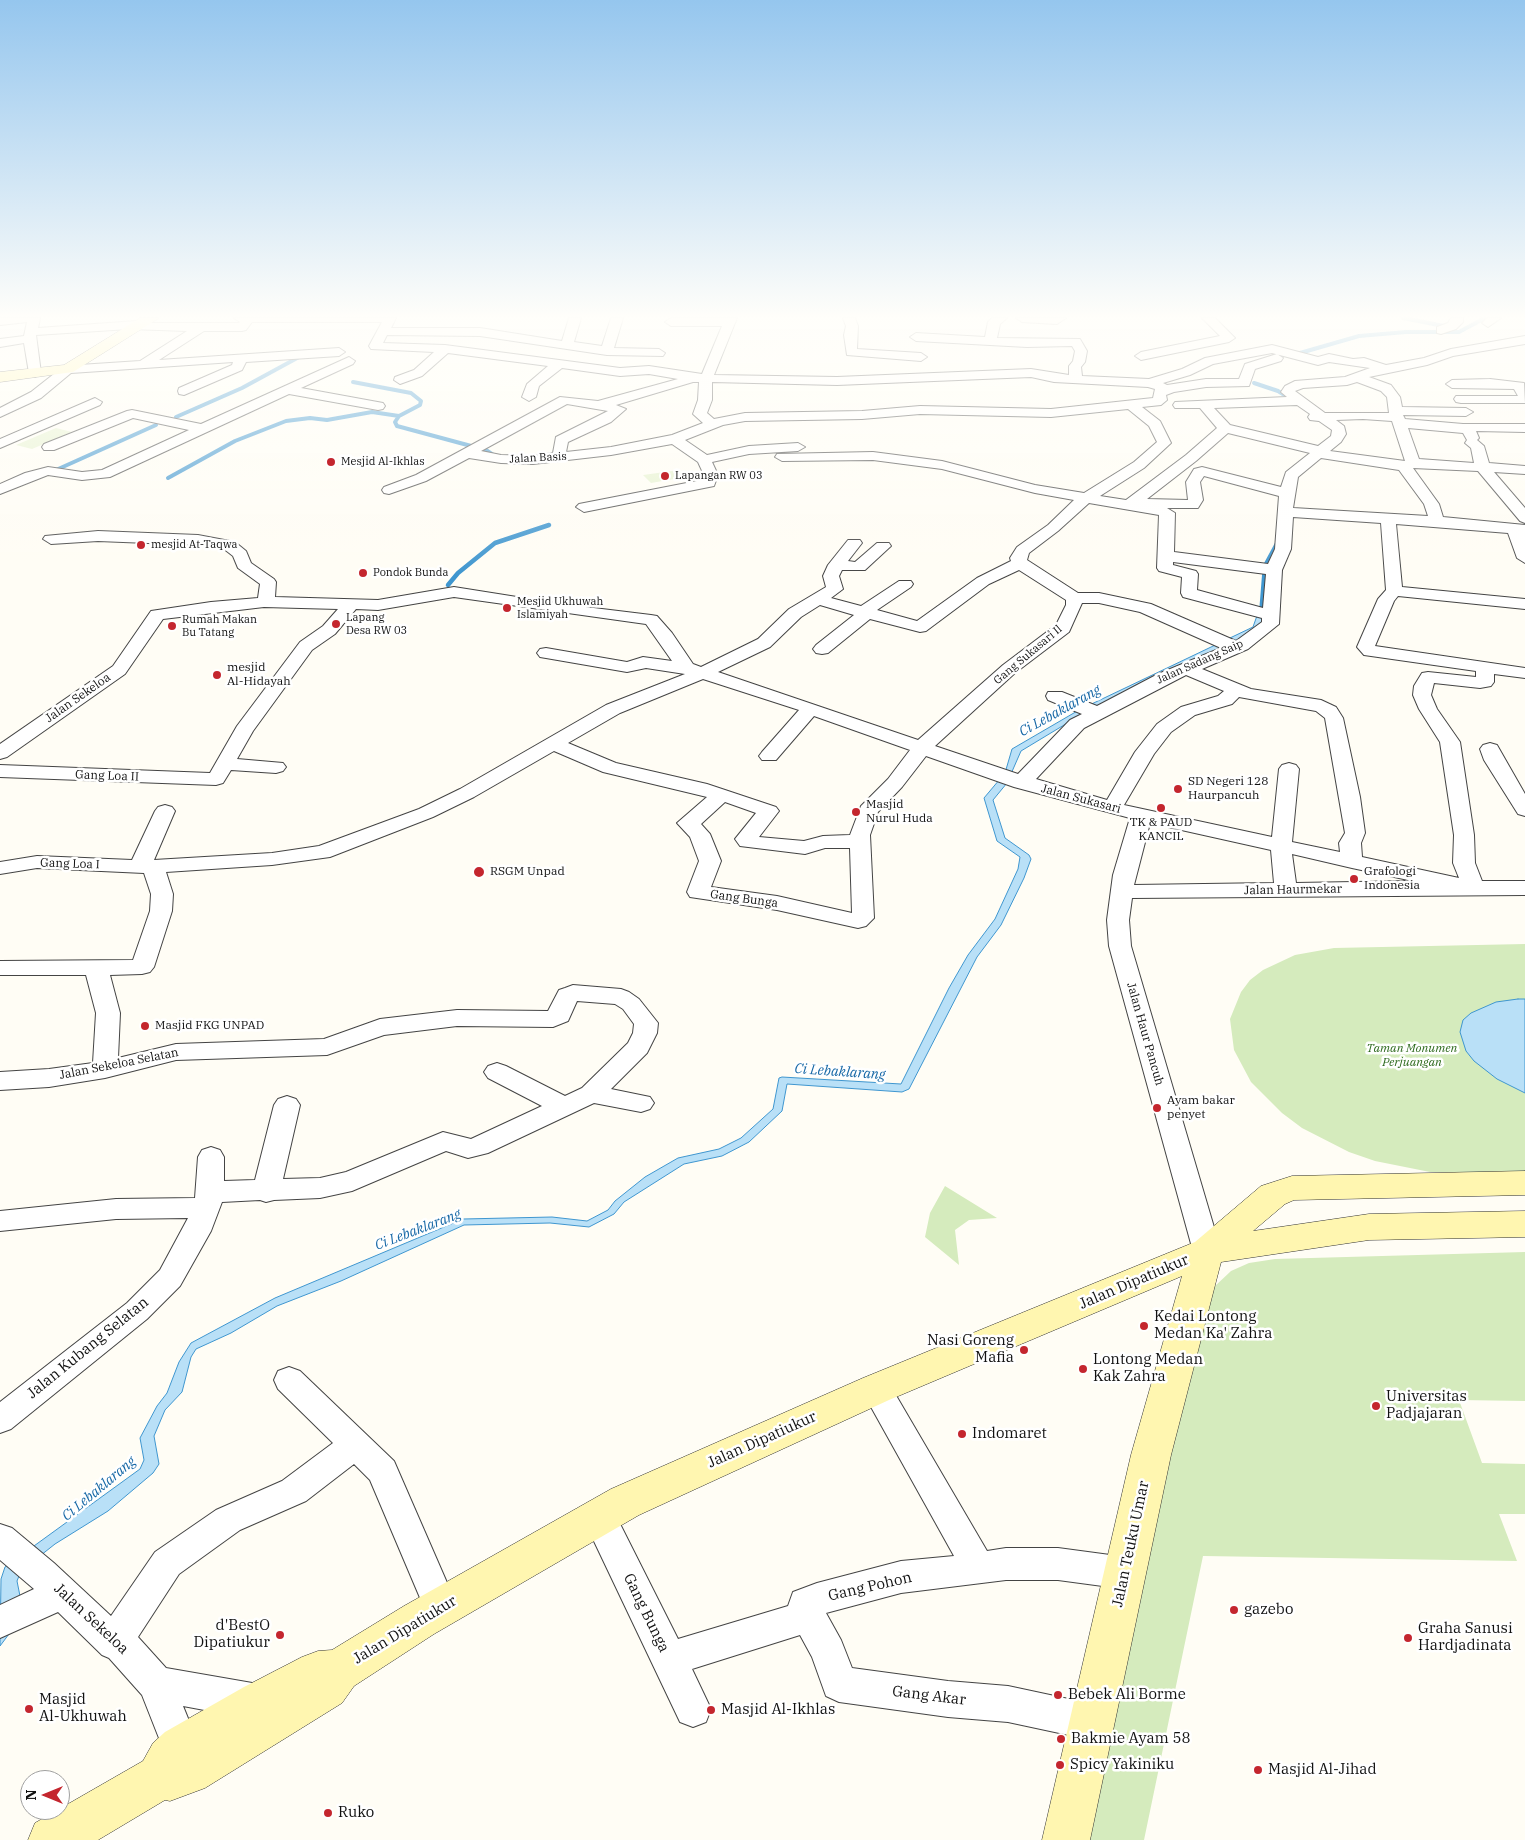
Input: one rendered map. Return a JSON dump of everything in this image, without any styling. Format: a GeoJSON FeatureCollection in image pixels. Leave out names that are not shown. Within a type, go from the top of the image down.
{"type":"FeatureCollection","features":[{"type":"Feature","properties":{"kind":"main road","name":"Jalan Dipatiukur"},"geometry":{"type":"LineString","coordinates":[[1190,1259],[1273,1195],[1292,1188],[1525,1183]]}},
{"type":"Feature","properties":{"kind":"main road","name":"Jalan Dipatiukur"},"geometry":{"type":"LineString","coordinates":[[172,1762],[170,1778],[189,1772],[326,1688],[338,1671],[441,1608],[625,1502],[876,1389],[1190,1259],[1369,1227],[1525,1224]]}},
{"type":"Feature","properties":{"kind":"main road","name":"Jalan Teuku Umar"},"geometry":{"type":"LineString","coordinates":[[1066,1840],[1151,1455],[1190,1259]]}},
{"type":"Feature","properties":{"kind":"main road","name":"Jalan Dipatiukur"},"geometry":{"type":"LineString","coordinates":[[52,1840],[260,1702],[318,1672],[338,1671]]}},
{"type":"Feature","properties":{"kind":"street"},"geometry":{"type":"LineString","coordinates":[[0,406],[14,404]]}},
{"type":"Feature","properties":{"kind":"street"},"geometry":{"type":"LineString","coordinates":[[0,413],[18,404]]}},
{"type":"Feature","properties":{"kind":"street"},"geometry":{"type":"LineString","coordinates":[[0,444],[91,404]]}},
{"type":"Feature","properties":{"kind":"street"},"geometry":{"type":"LineString","coordinates":[[0,490],[30,476],[48,471],[82,476],[105,474],[259,404]]}},
{"type":"Feature","properties":{"kind":"street"},"geometry":{"type":"LineString","coordinates":[[366,404],[378,406]]}},
{"type":"Feature","properties":{"kind":"street"},"geometry":{"type":"LineString","coordinates":[[389,490],[421,478],[557,404]]}},
{"type":"Feature","properties":{"kind":"street"},"geometry":{"type":"LineString","coordinates":[[562,455],[561,440],[619,411],[592,404]]}},
{"type":"Feature","properties":{"kind":"street"},"geometry":{"type":"LineString","coordinates":[[600,405],[604,404]]}},
{"type":"Feature","properties":{"kind":"street"},"geometry":{"type":"LineString","coordinates":[[704,404],[700,414],[712,424]]}},
{"type":"Feature","properties":{"kind":"street","name":"Jalan Basis"},"geometry":{"type":"LineString","coordinates":[[472,450],[492,457],[512,460],[562,455],[675,439],[712,424],[745,417],[862,415],[920,410],[1037,414],[1140,404]]}},
{"type":"Feature","properties":{"kind":"street"},"geometry":{"type":"LineString","coordinates":[[1179,404],[1182,407],[1207,404]]}},
{"type":"Feature","properties":{"kind":"street"},"geometry":{"type":"LineString","coordinates":[[1203,404],[1216,415],[1225,428],[1318,451],[1409,465],[1525,470]]}},
{"type":"Feature","properties":{"kind":"street"},"geometry":{"type":"LineString","coordinates":[[1132,502],[1167,513],[1165,569],[1190,574],[1189,593],[1264,614],[1269,569],[1283,549],[1286,512],[1282,491],[1291,475],[1339,434],[1339,429],[1299,404]]}},
{"type":"Feature","properties":{"kind":"street"},"geometry":{"type":"LineString","coordinates":[[1394,404],[1409,465],[1437,521]]}},
{"type":"Feature","properties":{"kind":"street"},"geometry":{"type":"LineString","coordinates":[[1462,404],[1468,427],[1477,446],[1482,468],[1521,526],[1525,558]]}},
{"type":"Feature","properties":{"kind":"street"},"geometry":{"type":"LineString","coordinates":[[1131,405],[1155,424],[1164,442],[1139,465],[1084,499],[1053,528],[1024,550],[1018,558],[1020,563],[1074,598],[1098,598],[1145,608],[1228,645]]}},
{"type":"Feature","properties":{"kind":"street"},"geometry":{"type":"LineString","coordinates":[[49,447],[132,414],[204,429]]}},
{"type":"Feature","properties":{"kind":"street"},"geometry":{"type":"LineString","coordinates":[[1302,418],[1363,414],[1468,427],[1525,428]]}},
{"type":"Feature","properties":{"kind":"street"},"geometry":{"type":"LineString","coordinates":[[802,415],[805,451]]}},
{"type":"Feature","properties":{"kind":"street"},"geometry":{"type":"LineString","coordinates":[[1132,502],[1191,458],[1225,428]]}},
{"type":"Feature","properties":{"kind":"street"},"geometry":{"type":"LineString","coordinates":[[584,507],[708,483],[711,475],[704,460],[675,439]]}},
{"type":"Feature","properties":{"kind":"street"},"geometry":{"type":"LineString","coordinates":[[704,460],[748,450],[805,451],[873,456],[942,466],[1034,489],[1084,499],[1132,502],[1193,504],[1196,500],[1193,482],[1199,472],[1202,471],[1282,491]]}},
{"type":"Feature","properties":{"kind":"street"},"geometry":{"type":"LineString","coordinates":[[782,457],[805,451]]}},
{"type":"Feature","properties":{"kind":"street"},"geometry":{"type":"LineString","coordinates":[[1286,512],[1339,517],[1521,526]]}},
{"type":"Feature","properties":{"kind":"street"},"geometry":{"type":"LineString","coordinates":[[1388,519],[1394,591],[1386,599],[1366,647],[1370,651],[1525,673]]}},
{"type":"Feature","properties":{"kind":"street"},"geometry":{"type":"LineString","coordinates":[[51,539],[107,536],[198,540],[229,545],[240,554],[244,565],[268,582],[266,603],[378,605],[454,592],[651,620],[658,625],[695,670]]}},
{"type":"Feature","properties":{"kind":"street"},"geometry":{"type":"LineString","coordinates":[[819,600],[835,589],[831,576],[836,566],[854,543]]}},
{"type":"Feature","properties":{"kind":"street"},"geometry":{"type":"LineString","coordinates":[[836,566],[859,567],[883,546]]}},
{"type":"Feature","properties":{"kind":"street"},"geometry":{"type":"LineString","coordinates":[[1165,556],[1269,569]]}},
{"type":"Feature","properties":{"kind":"street"},"geometry":{"type":"LineString","coordinates":[[819,600],[920,627],[984,581],[1020,563]]}},
{"type":"Feature","properties":{"kind":"street"},"geometry":{"type":"LineString","coordinates":[[822,649],[865,613],[905,584]]}},
{"type":"Feature","properties":{"kind":"street"},"geometry":{"type":"LineString","coordinates":[[1394,591],[1525,604]]}},
{"type":"Feature","properties":{"kind":"street","name":"Gang Sukasari Il"},"geometry":{"type":"LineString","coordinates":[[922,747],[1010,669],[1063,628],[1074,605],[1074,598]]}},
{"type":"Feature","properties":{"kind":"street","name":"Gang Loa I"},"geometry":{"type":"LineString","coordinates":[[0,868],[37,862],[146,867],[272,859],[322,852],[434,809],[467,793],[613,709],[695,670],[764,643],[795,613],[819,600]]}},
{"type":"Feature","properties":{"kind":"street","name":"Jalan Sekeloa"},"geometry":{"type":"LineString","coordinates":[[0,754],[119,670],[154,618],[166,613],[266,603]]}},
{"type":"Feature","properties":{"kind":"street"},"geometry":{"type":"LineString","coordinates":[[219,772],[244,730],[306,646],[329,630],[351,605]]}},
{"type":"Feature","properties":{"kind":"street","name":"Jalan Sadang Saip"},"geometry":{"type":"LineString","coordinates":[[1019,782],[1090,710],[1187,669],[1228,645],[1270,624],[1264,614]]}},
{"type":"Feature","properties":{"kind":"street","name":"Jalan Sukasari"},"geometry":{"type":"LineString","coordinates":[[546,653],[627,668],[643,662],[695,670],[811,708],[1019,782],[1112,808],[1281,847],[1471,887]]}},
{"type":"Feature","properties":{"kind":"street"},"geometry":{"type":"LineString","coordinates":[[1471,887],[1464,863],[1464,835],[1450,742],[1428,709],[1422,694],[1423,686],[1428,677],[1480,683],[1485,682],[1485,668]]}},
{"type":"Feature","properties":{"kind":"street"},"geometry":{"type":"LineString","coordinates":[[1187,669],[1236,691],[1281,701],[1321,706],[1329,711],[1334,718],[1350,798],[1355,832],[1350,843],[1352,862]]}},
{"type":"Feature","properties":{"kind":"street"},"geometry":{"type":"LineString","coordinates":[[1112,808],[1145,752],[1164,728],[1188,711],[1225,700],[1236,691]]}},
{"type":"Feature","properties":{"kind":"street"},"geometry":{"type":"LineString","coordinates":[[1055,696],[1090,710]]}},
{"type":"Feature","properties":{"kind":"street"},"geometry":{"type":"LineString","coordinates":[[769,756],[811,708]]}},
{"type":"Feature","properties":{"kind":"street","name":"Gang Bunga"},"geometry":{"type":"LineString","coordinates":[[552,743],[610,768],[700,788],[721,795],[700,816],[687,823],[700,834],[710,861],[698,892],[776,903],[858,921],[863,918],[860,882],[862,841],[860,835],[868,810],[895,783],[922,747]]}},
{"type":"Feature","properties":{"kind":"street"},"geometry":{"type":"LineString","coordinates":[[1490,749],[1494,760],[1525,810]]}},
{"type":"Feature","properties":{"kind":"street","name":"Gang Loa II"},"geometry":{"type":"LineString","coordinates":[[0,771],[219,772],[276,766]]}},
{"type":"Feature","properties":{"kind":"street"},"geometry":{"type":"LineString","coordinates":[[1287,891],[1283,877],[1281,847],[1289,769]]}},
{"type":"Feature","properties":{"kind":"street"},"geometry":{"type":"LineString","coordinates":[[732,798],[769,811],[746,839],[747,842],[805,848],[823,842],[862,841]]}},
{"type":"Feature","properties":{"kind":"street"},"geometry":{"type":"LineString","coordinates":[[0,968],[142,967],[161,912],[162,894],[146,867],[165,811]]}},
{"type":"Feature","properties":{"kind":"street","name":"Jalan Haur Pancuh"},"geometry":{"type":"LineString","coordinates":[[1142,814],[1124,875],[1117,931],[1190,1259]]}},
{"type":"Feature","properties":{"kind":"street","name":"Jalan Haurmekar"},"geometry":{"type":"LineString","coordinates":[[1122,892],[1471,887],[1525,888]]}},
{"type":"Feature","properties":{"kind":"street"},"geometry":{"type":"LineString","coordinates":[[96,967],[108,1013],[104,1070]]}},
{"type":"Feature","properties":{"kind":"street","name":"Jalan Sekeloa Selatan"},"geometry":{"type":"LineString","coordinates":[[0,1081],[49,1078],[104,1070],[176,1052],[327,1047],[343,1043],[366,1031],[394,1025],[457,1018],[553,1019],[559,1015],[568,995],[573,993],[621,997],[643,1017],[646,1023],[645,1033],[638,1047],[591,1094]]}},
{"type":"Feature","properties":{"kind":"street"},"geometry":{"type":"LineString","coordinates":[[497,1072],[565,1107]]}},
{"type":"Feature","properties":{"kind":"street"},"geometry":{"type":"LineString","coordinates":[[0,1221],[116,1209],[197,1208],[209,1199],[320,1188],[352,1181],[443,1141],[453,1142],[468,1148],[479,1146],[591,1094],[642,1103]]}},
{"type":"Feature","properties":{"kind":"street"},"geometry":{"type":"LineString","coordinates":[[266,1192],[287,1105]]}},
{"type":"Feature","properties":{"kind":"street","name":"Jalan Kubang Selatan"},"geometry":{"type":"LineString","coordinates":[[0,1420],[144,1304],[170,1278],[197,1231],[209,1199],[211,1157]]}},
{"type":"Feature","properties":{"kind":"street"},"geometry":{"type":"LineString","coordinates":[[289,1380],[383,1471],[441,1608]]}},
{"type":"Feature","properties":{"kind":"street"},"geometry":{"type":"LineString","coordinates":[[876,1389],[979,1569]]}},
{"type":"Feature","properties":{"kind":"street"},"geometry":{"type":"LineString","coordinates":[[116,1639],[167,1563],[228,1520],[294,1491],[357,1444]]}},
{"type":"Feature","properties":{"kind":"street","name":"Gang Bunga"},"geometry":{"type":"LineString","coordinates":[[600,1516],[693,1709]]}},
{"type":"Feature","properties":{"kind":"street","name":"Jalan Sekeloa"},"geometry":{"type":"LineString","coordinates":[[0,1539],[52,1583],[114,1643],[116,1639],[156,1684],[172,1762]]}},
{"type":"Feature","properties":{"kind":"street","name":"Gang Pohon"},"geometry":{"type":"LineString","coordinates":[[809,1616],[805,1603],[901,1577],[979,1569],[1006,1564],[1058,1564],[1125,1573]]}},
{"type":"Feature","properties":{"kind":"street"},"geometry":{"type":"LineString","coordinates":[[11,1617],[52,1583]]}},
{"type":"Feature","properties":{"kind":"street"},"geometry":{"type":"LineString","coordinates":[[669,1659],[809,1616]]}},
{"type":"Feature","properties":{"kind":"street","name":"Gang Akar"},"geometry":{"type":"LineString","coordinates":[[809,1616],[828,1652],[839,1684],[948,1699],[1008,1704],[1092,1722]]}},
{"type":"Feature","properties":{"kind":"street"},"geometry":{"type":"LineString","coordinates":[[156,1684],[260,1702]]}},
{"type":"Feature","properties":{"kind":"green space"},"geometry":{"type":"Polygon","coordinates":[[[56,428],[72,432],[32,449],[16,445],[56,428]]]}},
{"type":"Feature","properties":{"kind":"green space","name":"Lapangan RW 03"},"geometry":{"type":"Polygon","coordinates":[[[679,470],[686,477],[651,483],[643,475],[679,470]]]}},
{"type":"Feature","properties":{"kind":"green space","name":"Taman Monumen Perjuangan"},"geometry":{"type":"Polygon","coordinates":[[[1525,944],[1525,1172],[1430,1172],[1375,1161],[1349,1152],[1302,1128],[1282,1113],[1251,1082],[1234,1050],[1230,1019],[1241,992],[1250,980],[1263,970],[1295,955],[1334,948],[1525,944]]]}},
{"type":"Feature","properties":{"kind":"green space"},"geometry":{"type":"Polygon","coordinates":[[[945,1186],[997,1218],[969,1220],[955,1230],[959,1265],[925,1237],[930,1213],[945,1186]]]}},
{"type":"Feature","properties":{"kind":"green space"},"geometry":{"type":"Polygon","coordinates":[[[1525,1252],[1525,1401],[1459,1400],[1482,1463],[1525,1464],[1525,1514],[1499,1514],[1517,1561],[1203,1556],[1144,1840],[1084,1840],[1196,1337],[1214,1287],[1231,1271],[1249,1263],[1275,1259],[1525,1252]]]}},
{"type":"Feature","properties":{"kind":"water"},"geometry":{"type":"Polygon","coordinates":[[[1259,610],[1266,612],[1261,629],[1074,719],[1021,751],[1007,783],[993,800],[1005,838],[1029,855],[1031,859],[1001,925],[977,957],[909,1089],[902,1092],[787,1084],[782,1111],[749,1142],[722,1156],[684,1164],[624,1202],[614,1214],[589,1227],[550,1223],[464,1225],[341,1281],[277,1306],[231,1333],[196,1349],[191,1357],[182,1392],[165,1410],[154,1436],[159,1464],[153,1473],[108,1511],[55,1544],[21,1571],[17,1581],[20,1596],[9,1634],[0,1646],[1,1579],[5,1567],[140,1469],[144,1460],[140,1438],[157,1406],[167,1393],[179,1362],[191,1343],[275,1298],[463,1219],[552,1217],[587,1221],[608,1210],[615,1201],[645,1177],[678,1158],[719,1149],[741,1138],[773,1109],[779,1078],[901,1084],[949,988],[968,955],[995,919],[1018,869],[1020,857],[997,841],[984,798],[1005,773],[1012,749],[1079,710],[1253,627],[1259,610]]]}},
{"type":"Feature","properties":{"kind":"water"},"geometry":{"type":"Polygon","coordinates":[[[1525,999],[1525,1093],[1497,1079],[1474,1061],[1466,1051],[1460,1032],[1463,1020],[1471,1013],[1496,1002],[1525,999]]]}},
{"type":"Feature","properties":{"kind":"waterway"},"geometry":{"type":"LineString","coordinates":[[176,417],[206,404]]}},
{"type":"Feature","properties":{"kind":"waterway"},"geometry":{"type":"LineString","coordinates":[[399,416],[420,404]]}},
{"type":"Feature","properties":{"kind":"waterway"},"geometry":{"type":"LineString","coordinates":[[168,478],[235,441],[286,421],[310,418],[327,420],[372,412],[399,416]]}},
{"type":"Feature","properties":{"kind":"waterway"},"geometry":{"type":"LineString","coordinates":[[399,416],[395,422],[397,426],[486,450],[496,457]]}},
{"type":"Feature","properties":{"kind":"waterway"},"geometry":{"type":"LineString","coordinates":[[56,470],[156,425]]}},
{"type":"Feature","properties":{"kind":"waterway"},"geometry":{"type":"LineString","coordinates":[[448,585],[458,573],[495,543],[549,525]]}},
{"type":"Feature","properties":{"kind":"waterway","name":"Ci Lebaklarang"},"geometry":{"type":"LineString","coordinates":[[1261,616],[1265,566],[1279,540]]}},
{"type":"Feature","properties":{"kind":"place","name":"Mesjid Al-Ikhlas"},"geometry":{"type":"Point","coordinates":[331,462]}},
{"type":"Feature","properties":{"kind":"place","name":"Lapangan RW 03"},"geometry":{"type":"Point","coordinates":[665,476]}},
{"type":"Feature","properties":{"kind":"place","name":"mesjid At-Taqwa"},"geometry":{"type":"Point","coordinates":[141,545]}},
{"type":"Feature","properties":{"kind":"place","name":"Pondok Bunda"},"geometry":{"type":"Point","coordinates":[363,573]}},
{"type":"Feature","properties":{"kind":"place","name":"Mesjid Ukhuwah Islamiyah"},"geometry":{"type":"Point","coordinates":[507,608]}},
{"type":"Feature","properties":{"kind":"place","name":"Lapang Desa RW 03"},"geometry":{"type":"Point","coordinates":[336,624]}},
{"type":"Feature","properties":{"kind":"place","name":"Rumah Makan Bu Tatang"},"geometry":{"type":"Point","coordinates":[172,626]}},
{"type":"Feature","properties":{"kind":"place","name":"mesjid Al-Hidayah"},"geometry":{"type":"Point","coordinates":[217,675]}},
{"type":"Feature","properties":{"kind":"place","name":"SD Negeri 128 Haurpancuh"},"geometry":{"type":"Point","coordinates":[1178,789]}},
{"type":"Feature","properties":{"kind":"place","name":"TK & PAUD KANCIL"},"geometry":{"type":"Point","coordinates":[1161,808]}},
{"type":"Feature","properties":{"kind":"place","name":"Masjid Nurul Huda"},"geometry":{"type":"Point","coordinates":[856,812]}},
{"type":"Feature","properties":{"kind":"place","name":"RSGM Unpad"},"geometry":{"type":"Point","coordinates":[479,872]}},
{"type":"Feature","properties":{"kind":"place","name":"Grafologi Indonesia"},"geometry":{"type":"Point","coordinates":[1354,879]}},
{"type":"Feature","properties":{"kind":"place","name":"Masjid FKG UNPAD"},"geometry":{"type":"Point","coordinates":[145,1026]}},
{"type":"Feature","properties":{"kind":"place","name":"Ayam bakar penyet"},"geometry":{"type":"Point","coordinates":[1157,1108]}},
{"type":"Feature","properties":{"kind":"place","name":"Kedai Lontong Medan Ka' Zahra"},"geometry":{"type":"Point","coordinates":[1144,1326]}},
{"type":"Feature","properties":{"kind":"place","name":"Nasi Goreng Mafia"},"geometry":{"type":"Point","coordinates":[1024,1350]}},
{"type":"Feature","properties":{"kind":"place","name":"Lontong Medan Kak Zahra"},"geometry":{"type":"Point","coordinates":[1083,1369]}},
{"type":"Feature","properties":{"kind":"place","name":"Universitas Padjajaran"},"geometry":{"type":"Point","coordinates":[1376,1406]}},
{"type":"Feature","properties":{"kind":"place","name":"Indomaret"},"geometry":{"type":"Point","coordinates":[962,1434]}},
{"type":"Feature","properties":{"kind":"place","name":"gazebo"},"geometry":{"type":"Point","coordinates":[1234,1610]}},
{"type":"Feature","properties":{"kind":"place","name":"d'BestO Dipatiukur"},"geometry":{"type":"Point","coordinates":[280,1635]}},
{"type":"Feature","properties":{"kind":"place","name":"Graha Sanusi Hardjadinata"},"geometry":{"type":"Point","coordinates":[1408,1638]}},
{"type":"Feature","properties":{"kind":"place","name":"Bebek Ali Borme"},"geometry":{"type":"Point","coordinates":[1058,1695]}},
{"type":"Feature","properties":{"kind":"place","name":"Masjid Al-Ukhuwah"},"geometry":{"type":"Point","coordinates":[29,1709]}},
{"type":"Feature","properties":{"kind":"place","name":"Masjid Al-Ikhlas"},"geometry":{"type":"Point","coordinates":[711,1710]}},
{"type":"Feature","properties":{"kind":"place","name":"Bakmie Ayam 58"},"geometry":{"type":"Point","coordinates":[1061,1739]}},
{"type":"Feature","properties":{"kind":"place","name":"Spicy Yakiniku"},"geometry":{"type":"Point","coordinates":[1060,1765]}},
{"type":"Feature","properties":{"kind":"place","name":"Masjid Al-Jihad"},"geometry":{"type":"Point","coordinates":[1258,1770]}},
{"type":"Feature","properties":{"kind":"place","name":"Ruko"},"geometry":{"type":"Point","coordinates":[328,1813]}}]}
